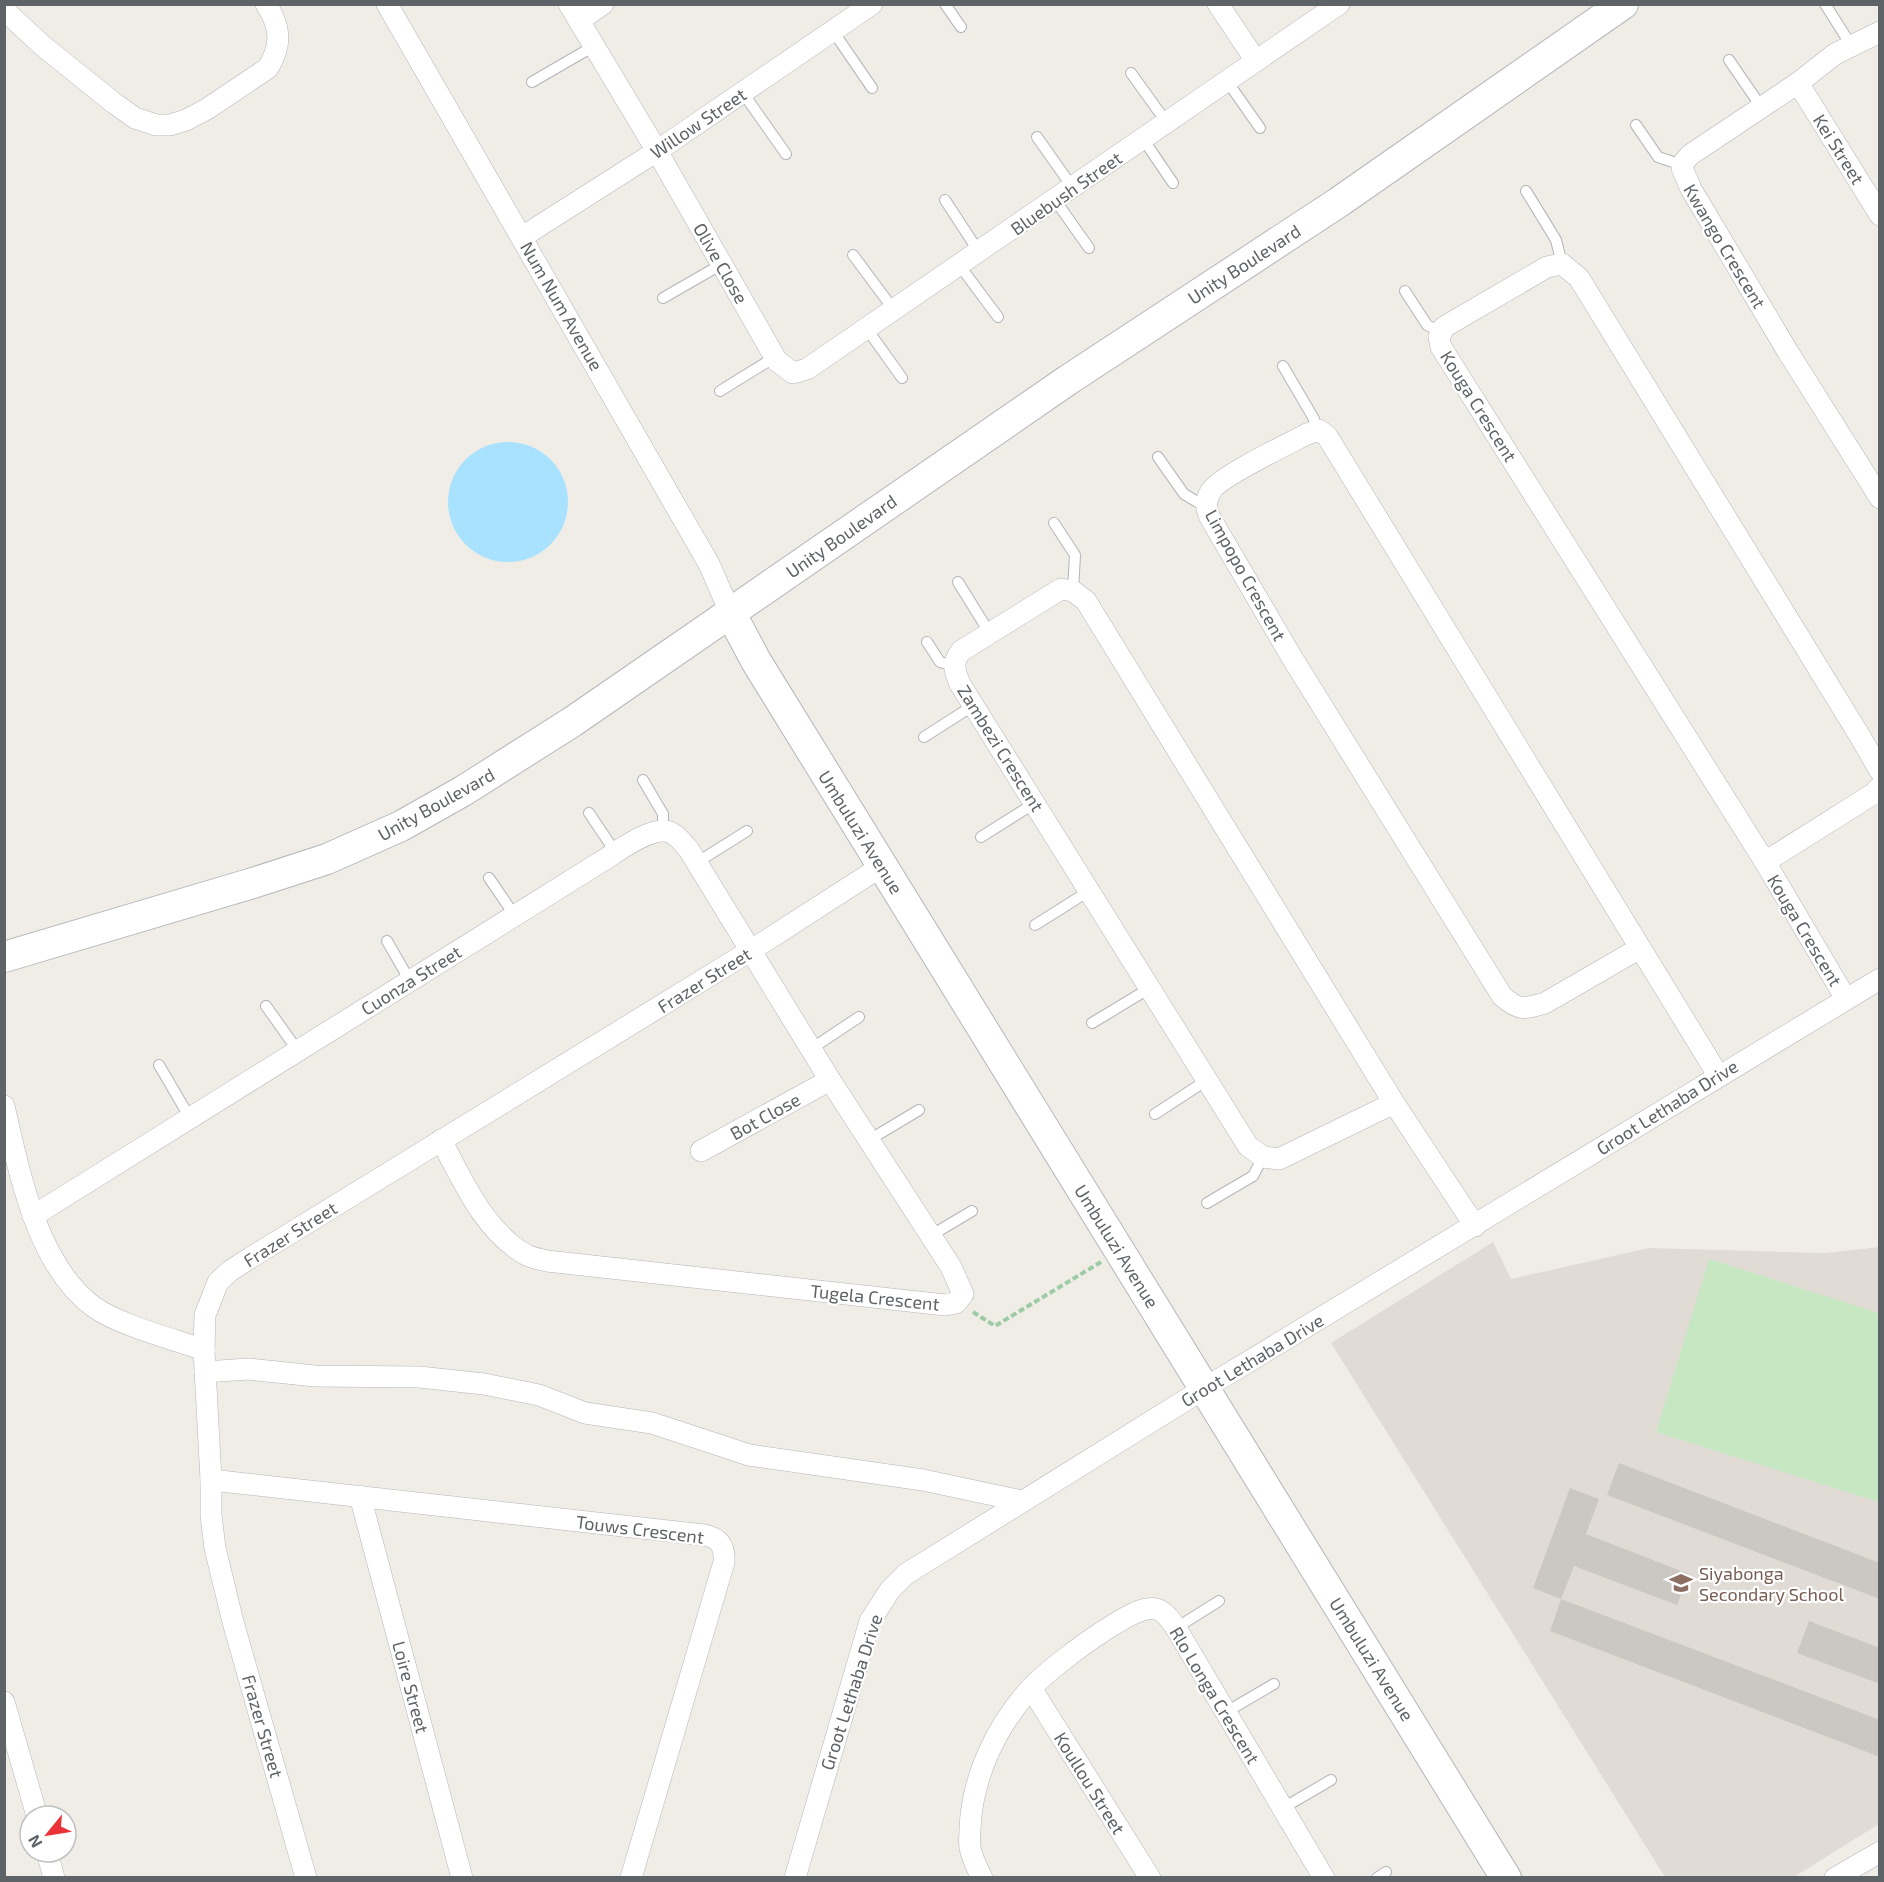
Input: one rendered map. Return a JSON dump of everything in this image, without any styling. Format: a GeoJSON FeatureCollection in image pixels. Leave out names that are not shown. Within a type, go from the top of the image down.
{"type":"FeatureCollection","features":[{"type":"Feature","properties":{"kind":"street"},"geometry":{"type":"LineString","coordinates":[[4,10],[43,46],[135,118],[156,125],[170,125],[207,109],[268,68],[274,59],[279,36],[277,24],[266,4]]}},
{"type":"Feature","properties":{"kind":"street","name":"Num Num Avenue"},"geometry":{"type":"LineString","coordinates":[[387,4],[709,564],[730,612]]}},
{"type":"Feature","properties":{"kind":"street"},"geometry":{"type":"LineString","coordinates":[[574,13],[603,4]]}},
{"type":"Feature","properties":{"kind":"street","name":"Willow Street"},"geometry":{"type":"LineString","coordinates":[[522,237],[657,151],[833,31],[849,11],[872,4]]}},
{"type":"Feature","properties":{"kind":"street"},"geometry":{"type":"LineString","coordinates":[[1218,4],[1256,61]]}},
{"type":"Feature","properties":{"kind":"street","name":"Bluebush Street"},"geometry":{"type":"LineString","coordinates":[[782,364],[798,372],[807,369],[1339,4]]}},
{"type":"Feature","properties":{"kind":"street","name":"Unity Boulevard"},"geometry":{"type":"LineString","coordinates":[[4,957],[327,859],[401,826],[463,792],[562,728],[1068,380],[1348,195],[1623,4]]}},
{"type":"Feature","properties":{"kind":"street","name":"Olive Close"},"geometry":{"type":"LineString","coordinates":[[574,13],[782,364]]}},
{"type":"Feature","properties":{"kind":"street","name":"Kwango Crescent"},"geometry":{"type":"LineString","coordinates":[[1880,32],[1851,45],[1823,63],[1762,108],[1690,155],[1682,165],[1684,176],[1697,199],[1788,352],[1880,498]]}},
{"type":"Feature","properties":{"kind":"street","name":"Kei Street"},"geometry":{"type":"LineString","coordinates":[[1798,83],[1880,215]]}},
{"type":"Feature","properties":{"kind":"street","name":"Kouga Crescent"},"geometry":{"type":"LineString","coordinates":[[1562,264],[1556,264],[1534,273],[1449,324],[1439,337],[1441,347],[1765,862],[1846,999]]}},
{"type":"Feature","properties":{"kind":"street"},"geometry":{"type":"LineString","coordinates":[[1562,264],[1579,278],[1880,771]]}},
{"type":"Feature","properties":{"kind":"street"},"geometry":{"type":"LineString","coordinates":[[1314,431],[1319,430],[1327,436],[1718,1075]]}},
{"type":"Feature","properties":{"kind":"street","name":"Limpopo Crescent"},"geometry":{"type":"LineString","coordinates":[[1314,431],[1219,483],[1211,489],[1206,500],[1206,507],[1291,656],[1502,996],[1520,1008],[1545,1003],[1640,948]]}},
{"type":"Feature","properties":{"kind":"street","name":"Zambezi Crescent"},"geometry":{"type":"LineString","coordinates":[[1073,591],[1061,590],[1054,593],[961,651],[954,666],[960,684],[1248,1146],[1263,1157]]}},
{"type":"Feature","properties":{"kind":"street"},"geometry":{"type":"LineString","coordinates":[[1073,591],[1086,601],[1092,610],[1394,1103],[1475,1226]]}},
{"type":"Feature","properties":{"kind":"street","name":"Umbuluzi Avenue"},"geometry":{"type":"LineString","coordinates":[[730,612],[756,661],[1506,1878]]}},
{"type":"Feature","properties":{"kind":"street","name":"Kouga Crescent"},"geometry":{"type":"LineString","coordinates":[[1765,862],[1873,794],[1880,787]]}},
{"type":"Feature","properties":{"kind":"street"},"geometry":{"type":"LineString","coordinates":[[663,831],[671,832],[681,841],[750,951]]}},
{"type":"Feature","properties":{"kind":"street","name":"Cuonza Street"},"geometry":{"type":"LineString","coordinates":[[33,1216],[616,853],[648,834],[663,831]]}},
{"type":"Feature","properties":{"kind":"street","name":"Frazer Street"},"geometry":{"type":"LineString","coordinates":[[306,1878],[223,1586],[215,1548],[211,1515],[204,1350],[205,1315],[218,1282],[230,1271],[750,951],[882,866]]}},
{"type":"Feature","properties":{"kind":"street","name":"Tugela Crescent"},"geometry":{"type":"LineString","coordinates":[[441,1140],[469,1191],[486,1216],[504,1239],[526,1255],[547,1261],[945,1305],[959,1300],[963,1294],[960,1285],[750,951]]}},
{"type":"Feature","properties":{"kind":"street","name":"Groot Lethaba Drive"},"geometry":{"type":"LineString","coordinates":[[795,1878],[870,1622],[879,1604],[906,1574],[1205,1388],[1475,1226],[1718,1075],[1880,979]]}},
{"type":"Feature","properties":{"kind":"street","name":"Bot Close"},"geometry":{"type":"LineString","coordinates":[[701,1151],[830,1080]]}},
{"type":"Feature","properties":{"kind":"street"},"geometry":{"type":"LineString","coordinates":[[1263,1157],[1279,1159],[1290,1155],[1394,1103]]}},
{"type":"Feature","properties":{"kind":"street"},"geometry":{"type":"LineString","coordinates":[[4,1106],[33,1216],[49,1251],[65,1276],[93,1307],[114,1318],[204,1350]]}},
{"type":"Feature","properties":{"kind":"street"},"geometry":{"type":"LineString","coordinates":[[205,1372],[248,1369],[315,1376],[419,1377],[484,1384],[539,1395],[585,1413],[652,1423],[749,1455],[923,1480],[1022,1502]]}},
{"type":"Feature","properties":{"kind":"street","name":"Touws Crescent"},"geometry":{"type":"LineString","coordinates":[[211,1480],[704,1535],[718,1540],[722,1545],[724,1562],[631,1878]]}},
{"type":"Feature","properties":{"kind":"street","name":"Loire Street"},"geometry":{"type":"LineString","coordinates":[[360,1496],[462,1878]]}},
{"type":"Feature","properties":{"kind":"street","name":"Rlo Longa Crescent"},"geometry":{"type":"LineString","coordinates":[[982,1878],[970,1846],[971,1814],[984,1762],[1002,1725],[1031,1688],[1090,1640],[1123,1619],[1155,1608],[1163,1612],[1176,1628],[1324,1878]]}},
{"type":"Feature","properties":{"kind":"street","name":"Koullou Street"},"geometry":{"type":"LineString","coordinates":[[1031,1688],[1150,1878]]}},
{"type":"Feature","properties":{"kind":"street"},"geometry":{"type":"LineString","coordinates":[[4,1702],[9,1735],[33,1804]]}},
{"type":"Feature","properties":{"kind":"street"},"geometry":{"type":"LineString","coordinates":[[1835,1878],[1880,1852]]}},
{"type":"Feature","properties":{"kind":"lane"},"geometry":{"type":"LineString","coordinates":[[945,4],[961,27]]}},
{"type":"Feature","properties":{"kind":"lane"},"geometry":{"type":"LineString","coordinates":[[1825,4],[1851,45]]}},
{"type":"Feature","properties":{"kind":"lane"},"geometry":{"type":"LineString","coordinates":[[833,31],[872,88]]}},
{"type":"Feature","properties":{"kind":"lane"},"geometry":{"type":"LineString","coordinates":[[532,82],[594,46]]}},
{"type":"Feature","properties":{"kind":"lane"},"geometry":{"type":"LineString","coordinates":[[1729,60],[1762,108]]}},
{"type":"Feature","properties":{"kind":"lane"},"geometry":{"type":"LineString","coordinates":[[1131,73],[1167,123]]}},
{"type":"Feature","properties":{"kind":"lane"},"geometry":{"type":"LineString","coordinates":[[1227,81],[1260,128]]}},
{"type":"Feature","properties":{"kind":"lane"},"geometry":{"type":"LineString","coordinates":[[742,93],[786,154]]}},
{"type":"Feature","properties":{"kind":"lane"},"geometry":{"type":"LineString","coordinates":[[1636,125],[1658,157],[1682,165]]}},
{"type":"Feature","properties":{"kind":"lane"},"geometry":{"type":"LineString","coordinates":[[1037,137],[1073,188]]}},
{"type":"Feature","properties":{"kind":"lane"},"geometry":{"type":"LineString","coordinates":[[1143,139],[1173,183]]}},
{"type":"Feature","properties":{"kind":"lane"},"geometry":{"type":"LineString","coordinates":[[1526,191],[1556,240],[1562,264]]}},
{"type":"Feature","properties":{"kind":"lane"},"geometry":{"type":"LineString","coordinates":[[945,200],[979,252]]}},
{"type":"Feature","properties":{"kind":"lane"},"geometry":{"type":"LineString","coordinates":[[1055,200],[1089,248]]}},
{"type":"Feature","properties":{"kind":"lane"},"geometry":{"type":"LineString","coordinates":[[853,255],[894,310]]}},
{"type":"Feature","properties":{"kind":"lane"},"geometry":{"type":"LineString","coordinates":[[663,298],[722,264]]}},
{"type":"Feature","properties":{"kind":"lane"},"geometry":{"type":"LineString","coordinates":[[960,266],[998,317]]}},
{"type":"Feature","properties":{"kind":"lane"},"geometry":{"type":"LineString","coordinates":[[1405,291],[1427,325],[1441,332]]}},
{"type":"Feature","properties":{"kind":"lane"},"geometry":{"type":"LineString","coordinates":[[867,328],[902,378]]}},
{"type":"Feature","properties":{"kind":"lane"},"geometry":{"type":"LineString","coordinates":[[720,391],[782,364]]}},
{"type":"Feature","properties":{"kind":"lane"},"geometry":{"type":"LineString","coordinates":[[1283,366],[1314,419],[1314,431]]}},
{"type":"Feature","properties":{"kind":"lane"},"geometry":{"type":"LineString","coordinates":[[1158,457],[1184,494],[1206,507]]}},
{"type":"Feature","properties":{"kind":"lane"},"geometry":{"type":"LineString","coordinates":[[1054,523],[1076,555],[1073,591]]}},
{"type":"Feature","properties":{"kind":"lane"},"geometry":{"type":"LineString","coordinates":[[957,582],[989,632]]}},
{"type":"Feature","properties":{"kind":"lane"},"geometry":{"type":"LineString","coordinates":[[927,642],[940,662],[954,666]]}},
{"type":"Feature","properties":{"kind":"lane"},"geometry":{"type":"LineString","coordinates":[[924,737],[974,705]]}},
{"type":"Feature","properties":{"kind":"lane"},"geometry":{"type":"LineString","coordinates":[[643,780],[663,814],[663,831]]}},
{"type":"Feature","properties":{"kind":"lane"},"geometry":{"type":"LineString","coordinates":[[981,837],[1035,803]]}},
{"type":"Feature","properties":{"kind":"lane"},"geometry":{"type":"LineString","coordinates":[[589,813],[616,853]]}},
{"type":"Feature","properties":{"kind":"lane"},"geometry":{"type":"LineString","coordinates":[[696,863],[747,831]]}},
{"type":"Feature","properties":{"kind":"lane"},"geometry":{"type":"LineString","coordinates":[[489,878],[515,916]]}},
{"type":"Feature","properties":{"kind":"lane"},"geometry":{"type":"LineString","coordinates":[[1035,925],[1089,891]]}},
{"type":"Feature","properties":{"kind":"lane"},"geometry":{"type":"LineString","coordinates":[[387,942],[410,981]]}},
{"type":"Feature","properties":{"kind":"lane"},"geometry":{"type":"LineString","coordinates":[[1092,1023],[1150,988]]}},
{"type":"Feature","properties":{"kind":"lane"},"geometry":{"type":"LineString","coordinates":[[266,1006],[298,1051]]}},
{"type":"Feature","properties":{"kind":"lane"},"geometry":{"type":"LineString","coordinates":[[811,1050],[859,1017]]}},
{"type":"Feature","properties":{"kind":"lane"},"geometry":{"type":"LineString","coordinates":[[159,1065],[190,1118]]}},
{"type":"Feature","properties":{"kind":"lane"},"geometry":{"type":"LineString","coordinates":[[1155,1114],[1207,1080]]}},
{"type":"Feature","properties":{"kind":"lane"},"geometry":{"type":"LineString","coordinates":[[869,1140],[919,1110]]}},
{"type":"Feature","properties":{"kind":"lane"},"geometry":{"type":"LineString","coordinates":[[1207,1203],[1253,1176],[1263,1157]]}},
{"type":"Feature","properties":{"kind":"lane"},"geometry":{"type":"LineString","coordinates":[[930,1236],[972,1211]]}},
{"type":"Feature","properties":{"kind":"lane"},"geometry":{"type":"LineString","coordinates":[[1176,1628],[1219,1601]]}},
{"type":"Feature","properties":{"kind":"lane"},"geometry":{"type":"LineString","coordinates":[[1226,1712],[1274,1684]]}},
{"type":"Feature","properties":{"kind":"lane"},"geometry":{"type":"LineString","coordinates":[[1283,1808],[1331,1780]]}},
{"type":"Feature","properties":{"kind":"path"},"geometry":{"type":"LineString","coordinates":[[959,1300],[995,1326],[1120,1251]]}},
{"type":"Feature","properties":{"kind":"shaded area","name":"Siyabonga Secondary School"},"geometry":{"type":"Polygon","coordinates":[[[1493,1242],[1511,1279],[1649,1248],[1825,1253],[1879,1247],[1879,1824],[1794,1877],[1665,1877],[1331,1343],[1493,1242]]]}},
{"type":"Feature","properties":{"kind":"green space"},"geometry":{"type":"Polygon","coordinates":[[[1709,1259],[1879,1313],[1879,1502],[1656,1432],[1709,1259]]]}},
{"type":"Feature","properties":{"kind":"water"},"geometry":{"type":"Polygon","coordinates":[[[508,442],[531,447],[550,460],[563,479],[568,502],[563,525],[550,544],[531,557],[508,562],[485,557],[466,544],[453,525],[448,502],[453,479],[466,460],[485,447],[508,442]]]}},
{"type":"Feature","properties":{"kind":"building"},"geometry":{"type":"Polygon","coordinates":[[[1619,1463],[1880,1563],[1880,1599],[1607,1495],[1619,1463]]]}},
{"type":"Feature","properties":{"kind":"building"},"geometry":{"type":"Polygon","coordinates":[[[1570,1488],[1599,1499],[1586,1534],[1689,1574],[1677,1605],[1574,1566],[1561,1599],[1533,1588],[1570,1488]]]}},
{"type":"Feature","properties":{"kind":"building"},"geometry":{"type":"Polygon","coordinates":[[[1561,1599],[1880,1720],[1880,1757],[1550,1631],[1561,1599]]]}},
{"type":"Feature","properties":{"kind":"building"},"geometry":{"type":"Polygon","coordinates":[[[1809,1621],[1880,1648],[1880,1684],[1797,1653],[1809,1621]]]}},
{"type":"Feature","properties":{"kind":"place","name":"Siyabonga Secondary School"},"geometry":{"type":"Point","coordinates":[1681,1583]}}]}
